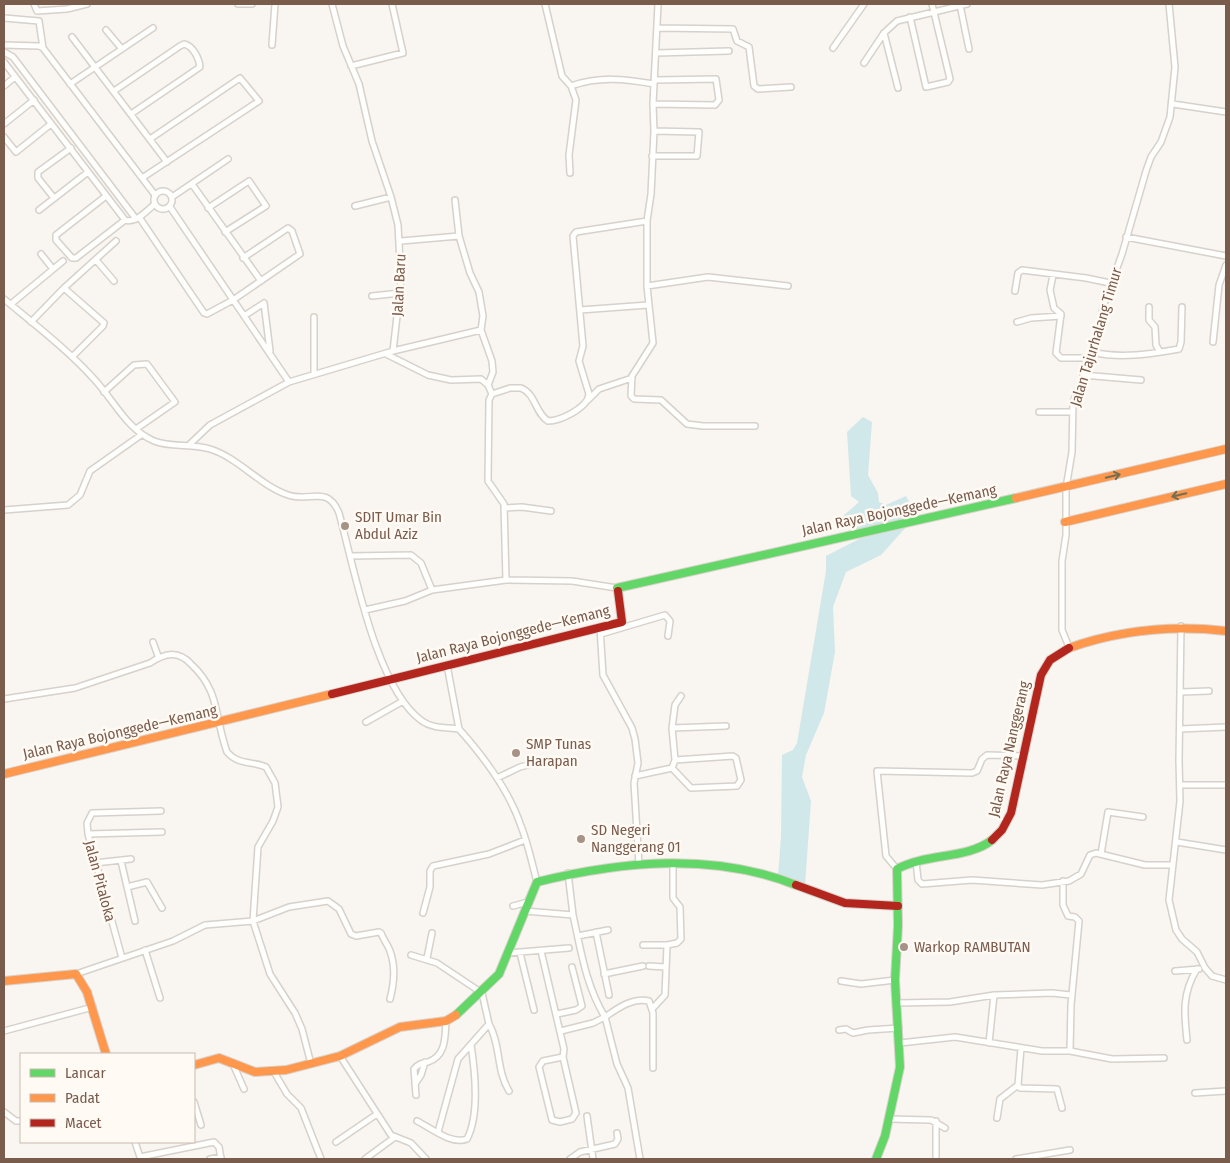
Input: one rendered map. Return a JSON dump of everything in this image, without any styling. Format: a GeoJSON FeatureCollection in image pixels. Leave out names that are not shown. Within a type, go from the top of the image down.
{"type":"FeatureCollection","features":[{"type":"Feature","properties":{"kind":"main road","name":"Jalan Raya Bojonggede—Kemang"},"geometry":{"type":"LineString","coordinates":[[4,774],[220,723],[390,678],[600,631],[622,622],[617,588],[914,520],[1066,488],[1226,449]]}},
{"type":"Feature","properties":{"kind":"main road"},"geometry":{"type":"LineString","coordinates":[[1065,522],[1226,484]]}},
{"type":"Feature","properties":{"kind":"main road","name":"Jalan Raya Nanggerang"},"geometry":{"type":"LineString","coordinates":[[897,869],[916,862],[963,853],[982,845],[999,834],[1012,813],[1042,672],[1051,659],[1069,648],[1136,630],[1182,626],[1226,631]]}},
{"type":"Feature","properties":{"kind":"main road"},"geometry":{"type":"LineString","coordinates":[[195,1064],[219,1058],[255,1072],[274,1072],[340,1056],[391,1030],[446,1021],[455,1016],[499,974],[537,882],[568,873],[602,867],[673,864],[734,867],[760,872],[842,902],[863,906],[898,906]]}},
{"type":"Feature","properties":{"kind":"main road"},"geometry":{"type":"LineString","coordinates":[[876,1159],[882,1148],[900,1067],[895,980],[898,906],[897,869]]}},
{"type":"Feature","properties":{"kind":"main road"},"geometry":{"type":"LineString","coordinates":[[4,981],[76,974],[84,984],[106,1053]]}},
{"type":"Feature","properties":{"kind":"street"},"geometry":{"type":"LineString","coordinates":[[34,4],[37,11],[68,9],[87,4]]}},
{"type":"Feature","properties":{"kind":"street"},"geometry":{"type":"LineString","coordinates":[[238,4],[252,4]]}},
{"type":"Feature","properties":{"kind":"street"},"geometry":{"type":"LineString","coordinates":[[272,45],[275,4]]}},
{"type":"Feature","properties":{"kind":"street","name":"Jalan Baru"},"geometry":{"type":"LineString","coordinates":[[332,4],[339,34],[359,84],[375,153],[392,196],[401,241],[400,292],[393,350]]}},
{"type":"Feature","properties":{"kind":"street"},"geometry":{"type":"LineString","coordinates":[[351,66],[403,53],[392,4]]}},
{"type":"Feature","properties":{"kind":"street"},"geometry":{"type":"LineString","coordinates":[[545,4],[562,76],[571,86],[576,100],[568,155],[570,173]]}},
{"type":"Feature","properties":{"kind":"street"},"geometry":{"type":"LineString","coordinates":[[658,4],[651,194],[647,221],[647,286],[653,343],[632,378],[632,398],[661,400],[687,424],[703,426],[755,426]]}},
{"type":"Feature","properties":{"kind":"street"},"geometry":{"type":"LineString","coordinates":[[833,48],[864,4]]}},
{"type":"Feature","properties":{"kind":"street"},"geometry":{"type":"LineString","coordinates":[[910,17],[926,87],[948,82],[950,79],[932,4]]}},
{"type":"Feature","properties":{"kind":"street"},"geometry":{"type":"LineString","coordinates":[[864,63],[884,33],[897,21],[967,4]]}},
{"type":"Feature","properties":{"kind":"street","name":"Jalan Tajurhalang Timur"},"geometry":{"type":"LineString","coordinates":[[1069,648],[1062,630],[1062,561],[1066,488],[1072,452],[1073,402],[1092,358],[1110,283],[1146,171],[1167,130],[1173,104],[1175,67],[1169,4]]}},
{"type":"Feature","properties":{"kind":"street"},"geometry":{"type":"LineString","coordinates":[[960,5],[970,49]]}},
{"type":"Feature","properties":{"kind":"street"},"geometry":{"type":"LineString","coordinates":[[4,18],[39,21],[42,48]]}},
{"type":"Feature","properties":{"kind":"street"},"geometry":{"type":"LineString","coordinates":[[70,84],[153,28]]}},
{"type":"Feature","properties":{"kind":"street"},"geometry":{"type":"LineString","coordinates":[[657,28],[733,29],[737,41],[749,47],[754,86],[758,89],[791,87]]}},
{"type":"Feature","properties":{"kind":"street"},"geometry":{"type":"LineString","coordinates":[[106,30],[122,49]]}},
{"type":"Feature","properties":{"kind":"street"},"geometry":{"type":"LineString","coordinates":[[884,33],[898,88]]}},
{"type":"Feature","properties":{"kind":"street"},"geometry":{"type":"LineString","coordinates":[[72,36],[167,162]]}},
{"type":"Feature","properties":{"kind":"street"},"geometry":{"type":"LineString","coordinates":[[114,91],[180,46],[184,44],[190,46],[198,59],[200,67],[131,114]]}},
{"type":"Feature","properties":{"kind":"street"},"geometry":{"type":"LineString","coordinates":[[4,45],[35,45],[42,48],[155,195],[155,204]]}},
{"type":"Feature","properties":{"kind":"street"},"geometry":{"type":"LineString","coordinates":[[656,53],[729,51]]}},
{"type":"Feature","properties":{"kind":"street"},"geometry":{"type":"LineString","coordinates":[[4,52],[13,57],[138,218],[204,313],[210,314],[233,300],[300,254],[292,230],[288,228],[243,258]]}},
{"type":"Feature","properties":{"kind":"street"},"geometry":{"type":"LineString","coordinates":[[4,62],[125,220],[130,222],[138,218],[155,204]]}},
{"type":"Feature","properties":{"kind":"street"},"geometry":{"type":"LineString","coordinates":[[4,86],[15,77]]}},
{"type":"Feature","properties":{"kind":"street"},"geometry":{"type":"LineString","coordinates":[[571,86],[591,80],[619,78],[654,82],[716,79],[718,91],[716,105],[653,104]]}},
{"type":"Feature","properties":{"kind":"street"},"geometry":{"type":"LineString","coordinates":[[142,178],[258,104],[253,92],[242,79],[236,79],[150,138]]}},
{"type":"Feature","properties":{"kind":"street"},"geometry":{"type":"LineString","coordinates":[[4,124],[34,100]]}},
{"type":"Feature","properties":{"kind":"street"},"geometry":{"type":"LineString","coordinates":[[1173,104],[1226,112]]}},
{"type":"Feature","properties":{"kind":"street"},"geometry":{"type":"LineString","coordinates":[[4,137],[16,152],[51,124]]}},
{"type":"Feature","properties":{"kind":"street"},"geometry":{"type":"LineString","coordinates":[[652,156],[697,156],[699,132],[654,131]]}},
{"type":"Feature","properties":{"kind":"street"},"geometry":{"type":"LineString","coordinates":[[54,198],[38,178],[38,172],[70,148]]}},
{"type":"Feature","properties":{"kind":"street"},"geometry":{"type":"LineString","coordinates":[[228,158],[172,197],[170,207],[288,382]]}},
{"type":"Feature","properties":{"kind":"street"},"geometry":{"type":"LineString","coordinates":[[39,210],[88,172]]}},
{"type":"Feature","properties":{"kind":"street"},"geometry":{"type":"LineString","coordinates":[[208,208],[249,181],[266,206],[226,232]]}},
{"type":"Feature","properties":{"kind":"street"},"geometry":{"type":"LineString","coordinates":[[192,184],[260,281]]}},
{"type":"Feature","properties":{"kind":"street"},"geometry":{"type":"LineString","coordinates":[[155,195],[164,190],[172,197]]}},
{"type":"Feature","properties":{"kind":"street"},"geometry":{"type":"LineString","coordinates":[[106,196],[56,235],[56,240],[73,259],[125,220]]}},
{"type":"Feature","properties":{"kind":"street"},"geometry":{"type":"LineString","coordinates":[[354,206],[392,196]]}},
{"type":"Feature","properties":{"kind":"street"},"geometry":{"type":"LineString","coordinates":[[455,200],[459,236],[470,273],[479,292],[483,316],[481,330],[492,361],[493,372],[488,385]]}},
{"type":"Feature","properties":{"kind":"street"},"geometry":{"type":"LineString","coordinates":[[155,204],[162,209],[170,207]]}},
{"type":"Feature","properties":{"kind":"street"},"geometry":{"type":"LineString","coordinates":[[588,400],[588,386],[580,361],[583,346],[573,236],[576,232],[647,221]]}},
{"type":"Feature","properties":{"kind":"street"},"geometry":{"type":"LineString","coordinates":[[401,241],[459,236]]}},
{"type":"Feature","properties":{"kind":"street"},"geometry":{"type":"LineString","coordinates":[[1126,237],[1226,256]]}},
{"type":"Feature","properties":{"kind":"street"},"geometry":{"type":"LineString","coordinates":[[31,322],[64,288],[116,241]]}},
{"type":"Feature","properties":{"kind":"street"},"geometry":{"type":"LineString","coordinates":[[41,254],[54,269]]}},
{"type":"Feature","properties":{"kind":"street"},"geometry":{"type":"LineString","coordinates":[[11,304],[63,260]]}},
{"type":"Feature","properties":{"kind":"street"},"geometry":{"type":"LineString","coordinates":[[96,260],[114,281]]}},
{"type":"Feature","properties":{"kind":"street"},"geometry":{"type":"LineString","coordinates":[[1213,342],[1219,285],[1226,265]]}},
{"type":"Feature","properties":{"kind":"street"},"geometry":{"type":"LineString","coordinates":[[1015,291],[1020,271],[1110,283]]}},
{"type":"Feature","properties":{"kind":"street"},"geometry":{"type":"LineString","coordinates":[[1053,275],[1050,290],[1054,308],[1059,311],[1061,316],[1056,354],[1058,357],[1092,358]]}},
{"type":"Feature","properties":{"kind":"street"},"geometry":{"type":"LineString","coordinates":[[647,286],[708,277],[788,286]]}},
{"type":"Feature","properties":{"kind":"street"},"geometry":{"type":"LineString","coordinates":[[64,288],[104,324],[72,357]]}},
{"type":"Feature","properties":{"kind":"street"},"geometry":{"type":"LineString","coordinates":[[372,296],[400,292]]}},
{"type":"Feature","properties":{"kind":"street"},"geometry":{"type":"LineString","coordinates":[[4,298],[72,357],[95,380],[142,435],[162,444],[190,444],[211,449],[227,456],[267,485],[291,496],[324,496],[329,498],[339,513],[365,610],[390,678],[402,701],[424,722],[432,726],[459,729]]}},
{"type":"Feature","properties":{"kind":"street"},"geometry":{"type":"LineString","coordinates":[[244,316],[264,303],[270,353]]}},
{"type":"Feature","properties":{"kind":"street"},"geometry":{"type":"LineString","coordinates":[[580,310],[648,306]]}},
{"type":"Feature","properties":{"kind":"street"},"geometry":{"type":"LineString","coordinates":[[1149,307],[1150,320],[1156,327],[1156,345],[1160,352]]}},
{"type":"Feature","properties":{"kind":"street"},"geometry":{"type":"LineString","coordinates":[[1092,352],[1105,355],[1150,355],[1180,347],[1182,307]]}},
{"type":"Feature","properties":{"kind":"street"},"geometry":{"type":"LineString","coordinates":[[314,316],[314,374]]}},
{"type":"Feature","properties":{"kind":"street"},"geometry":{"type":"LineString","coordinates":[[1018,322],[1031,318],[1061,316]]}},
{"type":"Feature","properties":{"kind":"street"},"geometry":{"type":"LineString","coordinates":[[190,444],[210,425],[288,382],[386,354],[393,350],[481,330]]}},
{"type":"Feature","properties":{"kind":"street"},"geometry":{"type":"LineString","coordinates":[[386,354],[428,375],[451,380],[476,378],[488,385],[492,394]]}},
{"type":"Feature","properties":{"kind":"street"},"geometry":{"type":"LineString","coordinates":[[104,392],[138,363],[147,364],[175,402],[136,429]]}},
{"type":"Feature","properties":{"kind":"street"},"geometry":{"type":"LineString","coordinates":[[1084,375],[1141,380]]}},
{"type":"Feature","properties":{"kind":"street"},"geometry":{"type":"LineString","coordinates":[[506,580],[504,508],[502,500],[490,487],[488,481],[489,400],[492,394],[517,387],[525,389],[542,418],[548,421],[579,408],[599,389],[632,378]]}},
{"type":"Feature","properties":{"kind":"street"},"geometry":{"type":"LineString","coordinates":[[1039,412],[1072,412]]}},
{"type":"Feature","properties":{"kind":"street"},"geometry":{"type":"LineString","coordinates":[[4,510],[68,505],[80,496],[90,471],[142,435]]}},
{"type":"Feature","properties":{"kind":"street"},"geometry":{"type":"LineString","coordinates":[[504,508],[522,507],[551,511]]}},
{"type":"Feature","properties":{"kind":"street"},"geometry":{"type":"LineString","coordinates":[[350,556],[410,555],[421,564],[432,590]]}},
{"type":"Feature","properties":{"kind":"street"},"geometry":{"type":"LineString","coordinates":[[365,610],[405,601],[432,590],[506,580],[572,581],[617,588]]}},
{"type":"Feature","properties":{"kind":"street"},"geometry":{"type":"LineString","coordinates":[[639,866],[635,776],[638,763],[635,739],[625,714],[606,684],[601,665],[600,631],[665,615],[670,621],[668,636]]}},
{"type":"Feature","properties":{"kind":"street"},"geometry":{"type":"LineString","coordinates":[[1182,626],[1180,785],[1169,900],[1176,930],[1182,939],[1197,952],[1204,968],[1217,978],[1226,980]]}},
{"type":"Feature","properties":{"kind":"street"},"geometry":{"type":"LineString","coordinates":[[153,642],[158,656]]}},
{"type":"Feature","properties":{"kind":"street"},"geometry":{"type":"LineString","coordinates":[[4,700],[75,688],[150,663],[158,656],[176,654],[186,659],[199,670],[207,681],[227,752],[239,762],[254,762],[266,767],[273,778],[277,797],[277,814],[258,847],[253,921],[270,974],[295,1013],[302,1029],[310,1064]]}},
{"type":"Feature","properties":{"kind":"street"},"geometry":{"type":"LineString","coordinates":[[447,665],[459,729],[497,778],[521,824],[537,882]]}},
{"type":"Feature","properties":{"kind":"street"},"geometry":{"type":"LineString","coordinates":[[1181,692],[1209,691]]}},
{"type":"Feature","properties":{"kind":"street"},"geometry":{"type":"LineString","coordinates":[[672,768],[675,760],[672,728],[675,705],[681,696]]}},
{"type":"Feature","properties":{"kind":"street"},"geometry":{"type":"LineString","coordinates":[[366,722],[402,701]]}},
{"type":"Feature","properties":{"kind":"street"},"geometry":{"type":"LineString","coordinates":[[672,728],[726,726]]}},
{"type":"Feature","properties":{"kind":"street"},"geometry":{"type":"LineString","coordinates":[[1180,729],[1226,727]]}},
{"type":"Feature","properties":{"kind":"street"},"geometry":{"type":"LineString","coordinates":[[897,869],[886,856],[877,771],[972,772],[977,771],[982,759],[987,755],[1024,756]]}},
{"type":"Feature","properties":{"kind":"street"},"geometry":{"type":"LineString","coordinates":[[672,768],[691,788],[738,786],[740,784],[736,758],[675,760]]}},
{"type":"Feature","properties":{"kind":"street"},"geometry":{"type":"LineString","coordinates":[[497,778],[520,767],[543,761]]}},
{"type":"Feature","properties":{"kind":"street"},"geometry":{"type":"LineString","coordinates":[[635,776],[672,768]]}},
{"type":"Feature","properties":{"kind":"street"},"geometry":{"type":"LineString","coordinates":[[1180,785],[1226,785]]}},
{"type":"Feature","properties":{"kind":"street","name":"Jalan Pitaloka"},"geometry":{"type":"LineString","coordinates":[[122,958],[95,863],[86,823],[92,813],[161,811]]}},
{"type":"Feature","properties":{"kind":"street"},"geometry":{"type":"LineString","coordinates":[[1101,854],[1108,812],[1143,817]]}},
{"type":"Feature","properties":{"kind":"street"},"geometry":{"type":"LineString","coordinates":[[88,834],[162,832]]}},
{"type":"Feature","properties":{"kind":"street"},"geometry":{"type":"LineString","coordinates":[[423,913],[430,887],[430,871],[433,866],[489,854],[525,840]]}},
{"type":"Feature","properties":{"kind":"street"},"geometry":{"type":"LineString","coordinates":[[1176,842],[1226,850]]}},
{"type":"Feature","properties":{"kind":"street"},"geometry":{"type":"LineString","coordinates":[[916,862],[918,880],[922,884],[972,880],[1037,885],[1063,881],[1078,878],[1090,855],[1101,854],[1145,865],[1172,865]]}},
{"type":"Feature","properties":{"kind":"street"},"geometry":{"type":"LineString","coordinates":[[95,863],[132,859]]}},
{"type":"Feature","properties":{"kind":"street"},"geometry":{"type":"LineString","coordinates":[[121,861],[135,921]]}},
{"type":"Feature","properties":{"kind":"street"},"geometry":{"type":"LineString","coordinates":[[643,945],[667,945],[677,943],[680,939],[680,907],[673,898],[673,864]]}},
{"type":"Feature","properties":{"kind":"street"},"geometry":{"type":"LineString","coordinates":[[568,873],[573,915],[591,990],[605,1017],[617,1064],[628,1088],[640,1159]]}},
{"type":"Feature","properties":{"kind":"street"},"geometry":{"type":"LineString","coordinates":[[1063,881],[1064,910],[1068,916],[1075,917],[1079,921],[1072,995],[1070,1051]]}},
{"type":"Feature","properties":{"kind":"street"},"geometry":{"type":"LineString","coordinates":[[127,887],[147,882],[162,908]]}},
{"type":"Feature","properties":{"kind":"street"},"geometry":{"type":"LineString","coordinates":[[76,974],[173,941],[206,925],[253,921],[289,907],[328,901],[339,909],[351,934],[356,936],[380,933],[390,950],[393,963],[394,980],[390,999]]}},
{"type":"Feature","properties":{"kind":"street"},"geometry":{"type":"LineString","coordinates":[[513,906],[528,902]]}},
{"type":"Feature","properties":{"kind":"street"},"geometry":{"type":"LineString","coordinates":[[525,911],[573,915]]}},
{"type":"Feature","properties":{"kind":"street"},"geometry":{"type":"LineString","coordinates":[[578,936],[608,930]]}},
{"type":"Feature","properties":{"kind":"street"},"geometry":{"type":"LineString","coordinates":[[596,932],[609,995]]}},
{"type":"Feature","properties":{"kind":"street"},"geometry":{"type":"LineString","coordinates":[[427,958],[432,934]]}},
{"type":"Feature","properties":{"kind":"street"},"geometry":{"type":"LineString","coordinates":[[652,1009],[665,995],[667,945]]}},
{"type":"Feature","properties":{"kind":"street"},"geometry":{"type":"LineString","coordinates":[[508,952],[520,953],[569,948]]}},
{"type":"Feature","properties":{"kind":"street"},"geometry":{"type":"LineString","coordinates":[[145,950],[160,998]]}},
{"type":"Feature","properties":{"kind":"street"},"geometry":{"type":"LineString","coordinates":[[541,951],[561,1031],[563,1057],[576,1113],[572,1119],[557,1122],[552,1120],[549,1111],[539,1067],[543,1061],[563,1057]]}},
{"type":"Feature","properties":{"kind":"street"},"geometry":{"type":"LineString","coordinates":[[520,953],[534,1010]]}},
{"type":"Feature","properties":{"kind":"street"},"geometry":{"type":"LineString","coordinates":[[411,955],[427,958],[482,992],[488,1024],[495,1040],[500,1075],[509,1091]]}},
{"type":"Feature","properties":{"kind":"street"},"geometry":{"type":"LineString","coordinates":[[604,974],[646,966],[665,967]]}},
{"type":"Feature","properties":{"kind":"street"},"geometry":{"type":"LineString","coordinates":[[557,1014],[576,1010],[582,1006],[572,967]]}},
{"type":"Feature","properties":{"kind":"street"},"geometry":{"type":"LineString","coordinates":[[1175,971],[1204,968]]}},
{"type":"Feature","properties":{"kind":"street"},"geometry":{"type":"LineString","coordinates":[[1187,1040],[1184,1002],[1188,986],[1197,969]]}},
{"type":"Feature","properties":{"kind":"street"},"geometry":{"type":"LineString","coordinates":[[840,981],[861,984],[895,980]]}},
{"type":"Feature","properties":{"kind":"street"},"geometry":{"type":"LineString","coordinates":[[897,1003],[950,1002],[994,995],[1052,993],[1072,995]]}},
{"type":"Feature","properties":{"kind":"street"},"geometry":{"type":"LineString","coordinates":[[989,1043],[994,995]]}},
{"type":"Feature","properties":{"kind":"street"},"geometry":{"type":"LineString","coordinates":[[561,1031],[593,1023],[622,1005],[634,1001],[648,1000],[652,1009],[653,1068]]}},
{"type":"Feature","properties":{"kind":"street"},"geometry":{"type":"LineString","coordinates":[[4,1032],[92,1007]]}},
{"type":"Feature","properties":{"kind":"street"},"geometry":{"type":"LineString","coordinates":[[416,1095],[414,1069],[418,1065],[435,1059],[441,1054],[446,1021]]}},
{"type":"Feature","properties":{"kind":"street"},"geometry":{"type":"LineString","coordinates":[[438,1132],[458,1059],[488,1024]]}},
{"type":"Feature","properties":{"kind":"street"},"geometry":{"type":"LineString","coordinates":[[838,1030],[846,1029],[853,1033],[899,1028]]}},
{"type":"Feature","properties":{"kind":"street"},"geometry":{"type":"LineString","coordinates":[[900,1043],[946,1037],[1021,1048],[1070,1051],[1112,1059],[1164,1058]]}},
{"type":"Feature","properties":{"kind":"street"},"geometry":{"type":"LineString","coordinates":[[417,1121],[458,1140],[467,1139],[475,1082],[471,1044]]}},
{"type":"Feature","properties":{"kind":"street"},"geometry":{"type":"LineString","coordinates":[[997,1118],[1000,1099],[1018,1085],[1021,1048]]}},
{"type":"Feature","properties":{"kind":"street"},"geometry":{"type":"LineString","coordinates":[[340,1056],[391,1135],[411,1144],[422,1158]]}},
{"type":"Feature","properties":{"kind":"street"},"geometry":{"type":"LineString","coordinates":[[415,1084],[426,1062]]}},
{"type":"Feature","properties":{"kind":"street"},"geometry":{"type":"LineString","coordinates":[[233,1064],[244,1089]]}},
{"type":"Feature","properties":{"kind":"street"},"geometry":{"type":"LineString","coordinates":[[274,1072],[287,1094],[301,1108],[321,1159]]}},
{"type":"Feature","properties":{"kind":"street"},"geometry":{"type":"LineString","coordinates":[[1018,1085],[1020,1088],[1057,1089],[1062,1108]]}},
{"type":"Feature","properties":{"kind":"street"},"geometry":{"type":"LineString","coordinates":[[1195,1093],[1226,1091]]}},
{"type":"Feature","properties":{"kind":"street"},"geometry":{"type":"LineString","coordinates":[[195,1105],[201,1125]]}},
{"type":"Feature","properties":{"kind":"street"},"geometry":{"type":"LineString","coordinates":[[4,1112],[16,1121],[20,1121]]}},
{"type":"Feature","properties":{"kind":"street"},"geometry":{"type":"LineString","coordinates":[[336,1142],[377,1114]]}},
{"type":"Feature","properties":{"kind":"street"},"geometry":{"type":"LineString","coordinates":[[587,1116],[593,1148],[593,1159]]}},
{"type":"Feature","properties":{"kind":"street"},"geometry":{"type":"LineString","coordinates":[[888,1119],[936,1122],[945,1128]]}},
{"type":"Feature","properties":{"kind":"street"},"geometry":{"type":"LineString","coordinates":[[936,1122],[936,1159]]}},
{"type":"Feature","properties":{"kind":"street"},"geometry":{"type":"LineString","coordinates":[[570,1159],[574,1154],[615,1144],[618,1139],[617,1133]]}},
{"type":"Feature","properties":{"kind":"street"},"geometry":{"type":"LineString","coordinates":[[365,1159],[395,1137]]}},
{"type":"Feature","properties":{"kind":"street"},"geometry":{"type":"LineString","coordinates":[[135,1143],[140,1157],[214,1142],[219,1147],[221,1158],[210,1159]]}},
{"type":"Feature","properties":{"kind":"street"},"geometry":{"type":"LineString","coordinates":[[1016,1159],[1070,1150]]}},
{"type":"Feature","properties":{"kind":"water"},"geometry":{"type":"Polygon","coordinates":[[[863,417],[872,422],[868,475],[878,493],[879,502],[886,505],[906,496],[915,513],[915,521],[860,532],[842,517],[859,502],[851,496],[847,432],[863,417]]]}},
{"type":"Feature","properties":{"kind":"water"},"geometry":{"type":"Polygon","coordinates":[[[907,526],[881,555],[846,572],[833,607],[835,652],[824,713],[806,755],[802,777],[811,801],[805,885],[778,876],[781,837],[782,755],[793,750],[797,743],[826,571],[826,556],[861,538],[907,526]]]}},
{"type":"Feature","properties":{"kind":"traffic: fast"},"geometry":{"type":"LineString","coordinates":[[618,591],[617,588],[1016,498]]}},
{"type":"Feature","properties":{"kind":"traffic: fast"},"geometry":{"type":"LineString","coordinates":[[876,1159],[885,1136],[900,1067],[895,980],[898,926],[897,869],[921,860],[971,850],[992,840]]}},
{"type":"Feature","properties":{"kind":"traffic: fast"},"geometry":{"type":"LineString","coordinates":[[456,1015],[499,974],[537,882],[602,869],[667,863],[700,864],[732,868],[765,875],[796,885]]}},
{"type":"Feature","properties":{"kind":"traffic: slow"},"geometry":{"type":"LineString","coordinates":[[1016,498],[1226,449]]}},
{"type":"Feature","properties":{"kind":"traffic: slow"},"geometry":{"type":"LineString","coordinates":[[1065,522],[1226,484]]}},
{"type":"Feature","properties":{"kind":"traffic: slow"},"geometry":{"type":"LineString","coordinates":[[1069,648],[1108,637],[1147,630],[1206,629],[1226,631]]}},
{"type":"Feature","properties":{"kind":"traffic: slow"},"geometry":{"type":"LineString","coordinates":[[4,774],[332,694]]}},
{"type":"Feature","properties":{"kind":"traffic: slow"},"geometry":{"type":"LineString","coordinates":[[4,981],[76,974],[87,992],[106,1053]]}},
{"type":"Feature","properties":{"kind":"traffic: slow"},"geometry":{"type":"LineString","coordinates":[[195,1065],[219,1058],[255,1072],[286,1070],[340,1056],[400,1027],[446,1021],[456,1015]]}},
{"type":"Feature","properties":{"kind":"traffic: jam"},"geometry":{"type":"LineString","coordinates":[[332,694],[622,622],[618,591]]}},
{"type":"Feature","properties":{"kind":"traffic: jam"},"geometry":{"type":"LineString","coordinates":[[992,840],[1002,830],[1011,813],[1041,675],[1050,660],[1069,648]]}},
{"type":"Feature","properties":{"kind":"traffic: jam"},"geometry":{"type":"LineString","coordinates":[[796,885],[845,903],[898,906]]}},
{"type":"Feature","properties":{"kind":"place","name":"SDIT Umar Bin Abdul Aziz"},"geometry":{"type":"Point","coordinates":[345,526]}},
{"type":"Feature","properties":{"kind":"place","name":"SMP Tunas Harapan"},"geometry":{"type":"Point","coordinates":[516,753]}},
{"type":"Feature","properties":{"kind":"place","name":"SD Negeri Nanggerang 01"},"geometry":{"type":"Point","coordinates":[581,839]}},
{"type":"Feature","properties":{"kind":"place","name":"Warkop RAMBUTAN"},"geometry":{"type":"Point","coordinates":[904,947]}}]}
